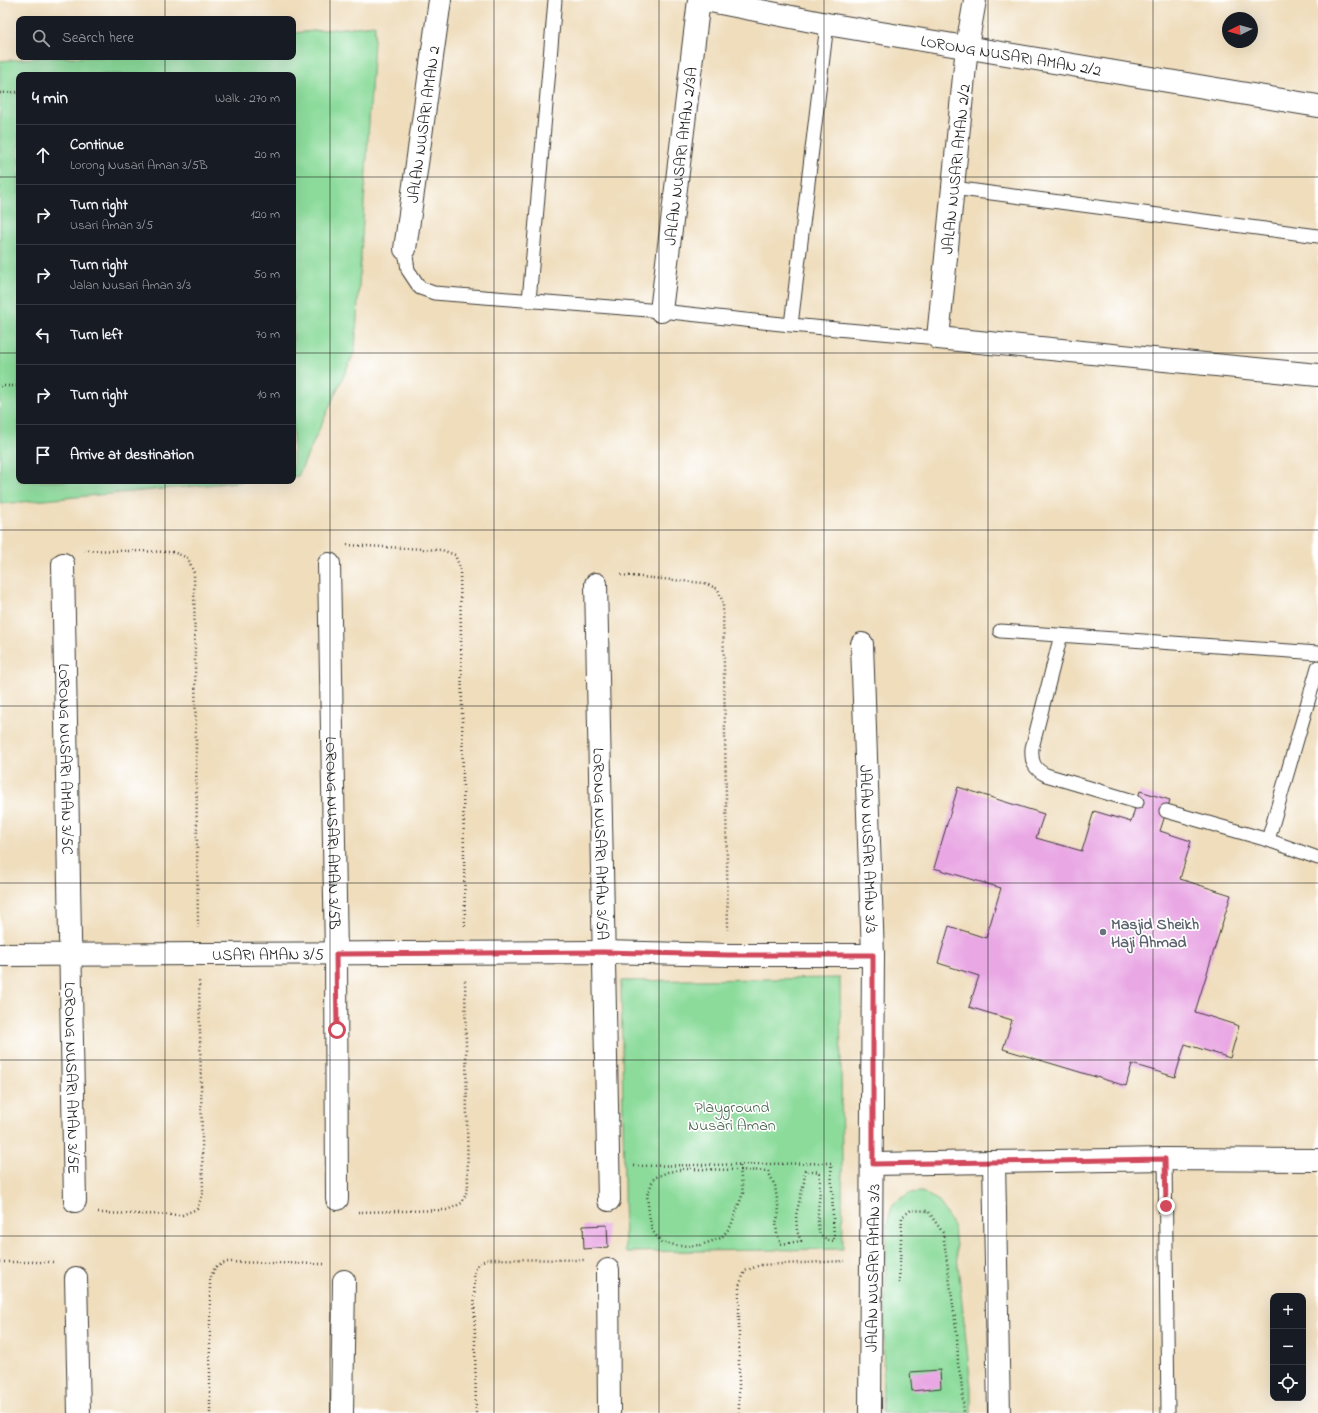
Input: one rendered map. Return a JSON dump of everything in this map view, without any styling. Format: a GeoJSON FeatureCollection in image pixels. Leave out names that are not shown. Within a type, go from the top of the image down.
{"type":"FeatureCollection","features":[{"type":"Feature","properties":{"kind":"street","name":"JALAN NUSARI AMAN 2"},"geometry":{"type":"LineString","coordinates":[[405,249],[440,0]]}},
{"type":"Feature","properties":{"kind":"street","name":"JALAN NUSARI AMAN 2/3A"},"geometry":{"type":"LineString","coordinates":[[661,311],[698,0]]}},
{"type":"Feature","properties":{"kind":"street","name":"LORONG NUSARI AMAN 2/2"},"geometry":{"type":"LineString","coordinates":[[705,0],[827,24],[968,46],[1318,106]]}},
{"type":"Feature","properties":{"kind":"street","name":"JALAN NUSARI AMAN 2/2"},"geometry":{"type":"LineString","coordinates":[[938,338],[968,46],[975,0]]}},
{"type":"Feature","properties":{"kind":"street"},"geometry":{"type":"LineString","coordinates":[[938,338],[1318,375]]}},
{"type":"Feature","properties":{"kind":"street","name":"LORONG NUSARI AMAN 3/5C"},"geometry":{"type":"LineString","coordinates":[[63,564],[71,955]]}},
{"type":"Feature","properties":{"kind":"street","name":"LORONG NUSARI AMAN 3/5B"},"geometry":{"type":"LineString","coordinates":[[329,564],[336,954],[337,1199]]}},
{"type":"Feature","properties":{"kind":"street","name":"LORONG NUSARI AMAN 3/5A"},"geometry":{"type":"LineString","coordinates":[[596,584],[609,1200]]}},
{"type":"Feature","properties":{"kind":"street","name":"JALAN NUSARI AMAN 3/3"},"geometry":{"type":"LineString","coordinates":[[862,644],[873,955],[873,1164],[870,1413]]}},
{"type":"Feature","properties":{"kind":"street","name":"USARI AMAN 3/5"},"geometry":{"type":"LineString","coordinates":[[0,955],[603,952],[728,955],[873,955]]}},
{"type":"Feature","properties":{"kind":"street","name":"LORONG NUSARI AMAN 3/5E"},"geometry":{"type":"LineString","coordinates":[[71,955],[75,1201]]}},
{"type":"Feature","properties":{"kind":"street"},"geometry":{"type":"LineString","coordinates":[[873,1164],[1165,1159],[1318,1160]]}},
{"type":"Feature","properties":{"kind":"street"},"geometry":{"type":"LineString","coordinates":[[994,1162],[999,1413]]}},
{"type":"Feature","properties":{"kind":"street"},"geometry":{"type":"LineString","coordinates":[[608,1270],[609,1413]]}},
{"type":"Feature","properties":{"kind":"street"},"geometry":{"type":"LineString","coordinates":[[76,1278],[78,1413]]}},
{"type":"Feature","properties":{"kind":"street"},"geometry":{"type":"LineString","coordinates":[[342,1413],[344,1281]]}},
{"type":"Feature","properties":{"kind":"lane"},"geometry":{"type":"LineString","coordinates":[[529,301],[555,0]]}},
{"type":"Feature","properties":{"kind":"lane"},"geometry":{"type":"LineString","coordinates":[[791,325],[827,24]]}},
{"type":"Feature","properties":{"kind":"lane"},"geometry":{"type":"LineString","coordinates":[[953,188],[1318,236]]}},
{"type":"Feature","properties":{"kind":"lane"},"geometry":{"type":"LineString","coordinates":[[405,249],[408,270],[420,288],[434,293],[661,311],[791,325],[938,338]]}},
{"type":"Feature","properties":{"kind":"lane"},"geometry":{"type":"LineString","coordinates":[[1000,631],[1318,653]]}},
{"type":"Feature","properties":{"kind":"lane"},"geometry":{"type":"LineString","coordinates":[[1061,635],[1032,748],[1031,757],[1033,765],[1038,771],[1046,775],[1137,802]]}},
{"type":"Feature","properties":{"kind":"lane"},"geometry":{"type":"LineString","coordinates":[[1268,840],[1318,667]]}},
{"type":"Feature","properties":{"kind":"lane"},"geometry":{"type":"LineString","coordinates":[[1166,810],[1268,840],[1318,858]]}},
{"type":"Feature","properties":{"kind":"lane"},"geometry":{"type":"LineString","coordinates":[[1165,1159],[1168,1413]]}},
{"type":"Feature","properties":{"kind":"path"},"geometry":{"type":"LineString","coordinates":[[0,93],[16,92]]}},
{"type":"Feature","properties":{"kind":"path"},"geometry":{"type":"LineString","coordinates":[[0,386],[16,386]]}},
{"type":"Feature","properties":{"kind":"path"},"geometry":{"type":"LineString","coordinates":[[329,564],[332,553],[343,545],[442,550],[455,555],[460,568],[468,1188],[462,1204],[448,1210],[352,1212],[341,1208],[337,1199]]}},
{"type":"Feature","properties":{"kind":"path"},"geometry":{"type":"LineString","coordinates":[[63,564],[70,555],[82,550],[173,552],[188,558],[194,573],[203,1193],[197,1209],[182,1215],[94,1213],[83,1209],[75,1201]]}},
{"type":"Feature","properties":{"kind":"path"},"geometry":{"type":"LineString","coordinates":[[596,584],[602,576],[612,574],[704,583],[718,589],[723,603],[728,955]]}},
{"type":"Feature","properties":{"kind":"path"},"geometry":{"type":"LineString","coordinates":[[631,1166],[740,1164],[831,1163],[834,1242],[820,1236],[817,1226],[817,1210],[821,1180],[819,1172],[805,1170],[804,1182],[796,1215],[797,1231],[801,1240],[781,1244],[777,1234],[776,1222],[779,1212],[775,1186],[768,1171],[740,1170],[685,1169],[668,1172],[654,1178],[647,1195],[652,1230],[661,1242],[679,1246],[701,1245],[721,1238],[731,1226],[743,1193],[740,1170],[740,1164]]}},
{"type":"Feature","properties":{"kind":"path"},"geometry":{"type":"LineString","coordinates":[[899,1288],[902,1217],[911,1210],[928,1211],[944,1233],[957,1334],[958,1364],[961,1378],[964,1413]]}},
{"type":"Feature","properties":{"kind":"path"},"geometry":{"type":"LineString","coordinates":[[476,1413],[474,1274],[478,1263],[489,1259],[593,1260],[602,1263],[608,1270]]}},
{"type":"Feature","properties":{"kind":"path"},"geometry":{"type":"LineString","coordinates":[[739,1413],[739,1286],[745,1271],[760,1265],[872,1260]]}},
{"type":"Feature","properties":{"kind":"path"},"geometry":{"type":"LineString","coordinates":[[0,1262],[62,1262],[72,1269],[76,1278]]}},
{"type":"Feature","properties":{"kind":"path"},"geometry":{"type":"LineString","coordinates":[[210,1413],[210,1280],[214,1267],[227,1262],[324,1264],[335,1269],[344,1281]]}},
{"type":"Feature","properties":{"kind":"green space"},"geometry":{"type":"Polygon","coordinates":[[[375,25],[355,351],[298,476],[296,476],[296,72],[16,72],[16,484],[217,484],[0,504],[0,61],[16,60],[296,60],[296,33],[375,25]]]}},
{"type":"Feature","properties":{"kind":"green space","name":"Playground Nusari Aman"},"geometry":{"type":"Polygon","coordinates":[[[840,978],[843,1249],[625,1252],[621,981],[840,978]]]}},
{"type":"Feature","properties":{"kind":"green space"},"geometry":{"type":"Polygon","coordinates":[[[922,1192],[939,1201],[954,1228],[971,1387],[971,1413],[882,1413],[887,1223],[893,1204],[909,1193],[922,1192]]]}},
{"type":"Feature","properties":{"kind":"building","name":"Masjid Sheikh Haji Ahmad"},"geometry":{"type":"Polygon","coordinates":[[[958,787],[1044,814],[1036,838],[1082,851],[1094,811],[1131,822],[1140,791],[1170,800],[1160,831],[1191,841],[1180,879],[1231,895],[1195,1012],[1239,1026],[1230,1058],[1185,1044],[1175,1077],[1132,1064],[1126,1086],[1003,1049],[1012,1020],[969,1007],[979,976],[938,963],[949,926],[986,938],[1001,888],[934,868],[958,787]]]}},
{"type":"Feature","properties":{"kind":"building"},"geometry":{"type":"Polygon","coordinates":[[[607,1225],[608,1247],[584,1249],[583,1226],[607,1225]]]}},
{"type":"Feature","properties":{"kind":"building"},"geometry":{"type":"Polygon","coordinates":[[[940,1370],[941,1388],[912,1391],[910,1372],[940,1370]]]}},
{"type":"Feature","properties":{"kind":"place","name":"Masjid Sheikh Haji Ahmad"},"geometry":{"type":"Point","coordinates":[1103,932]}},
{"type":"Feature","properties":{"kind":"route"},"geometry":{"type":"LineString","coordinates":[[337,1030],[336,954],[603,952],[728,955],[873,955],[873,1164],[1165,1159],[1166,1206]]}}]}
